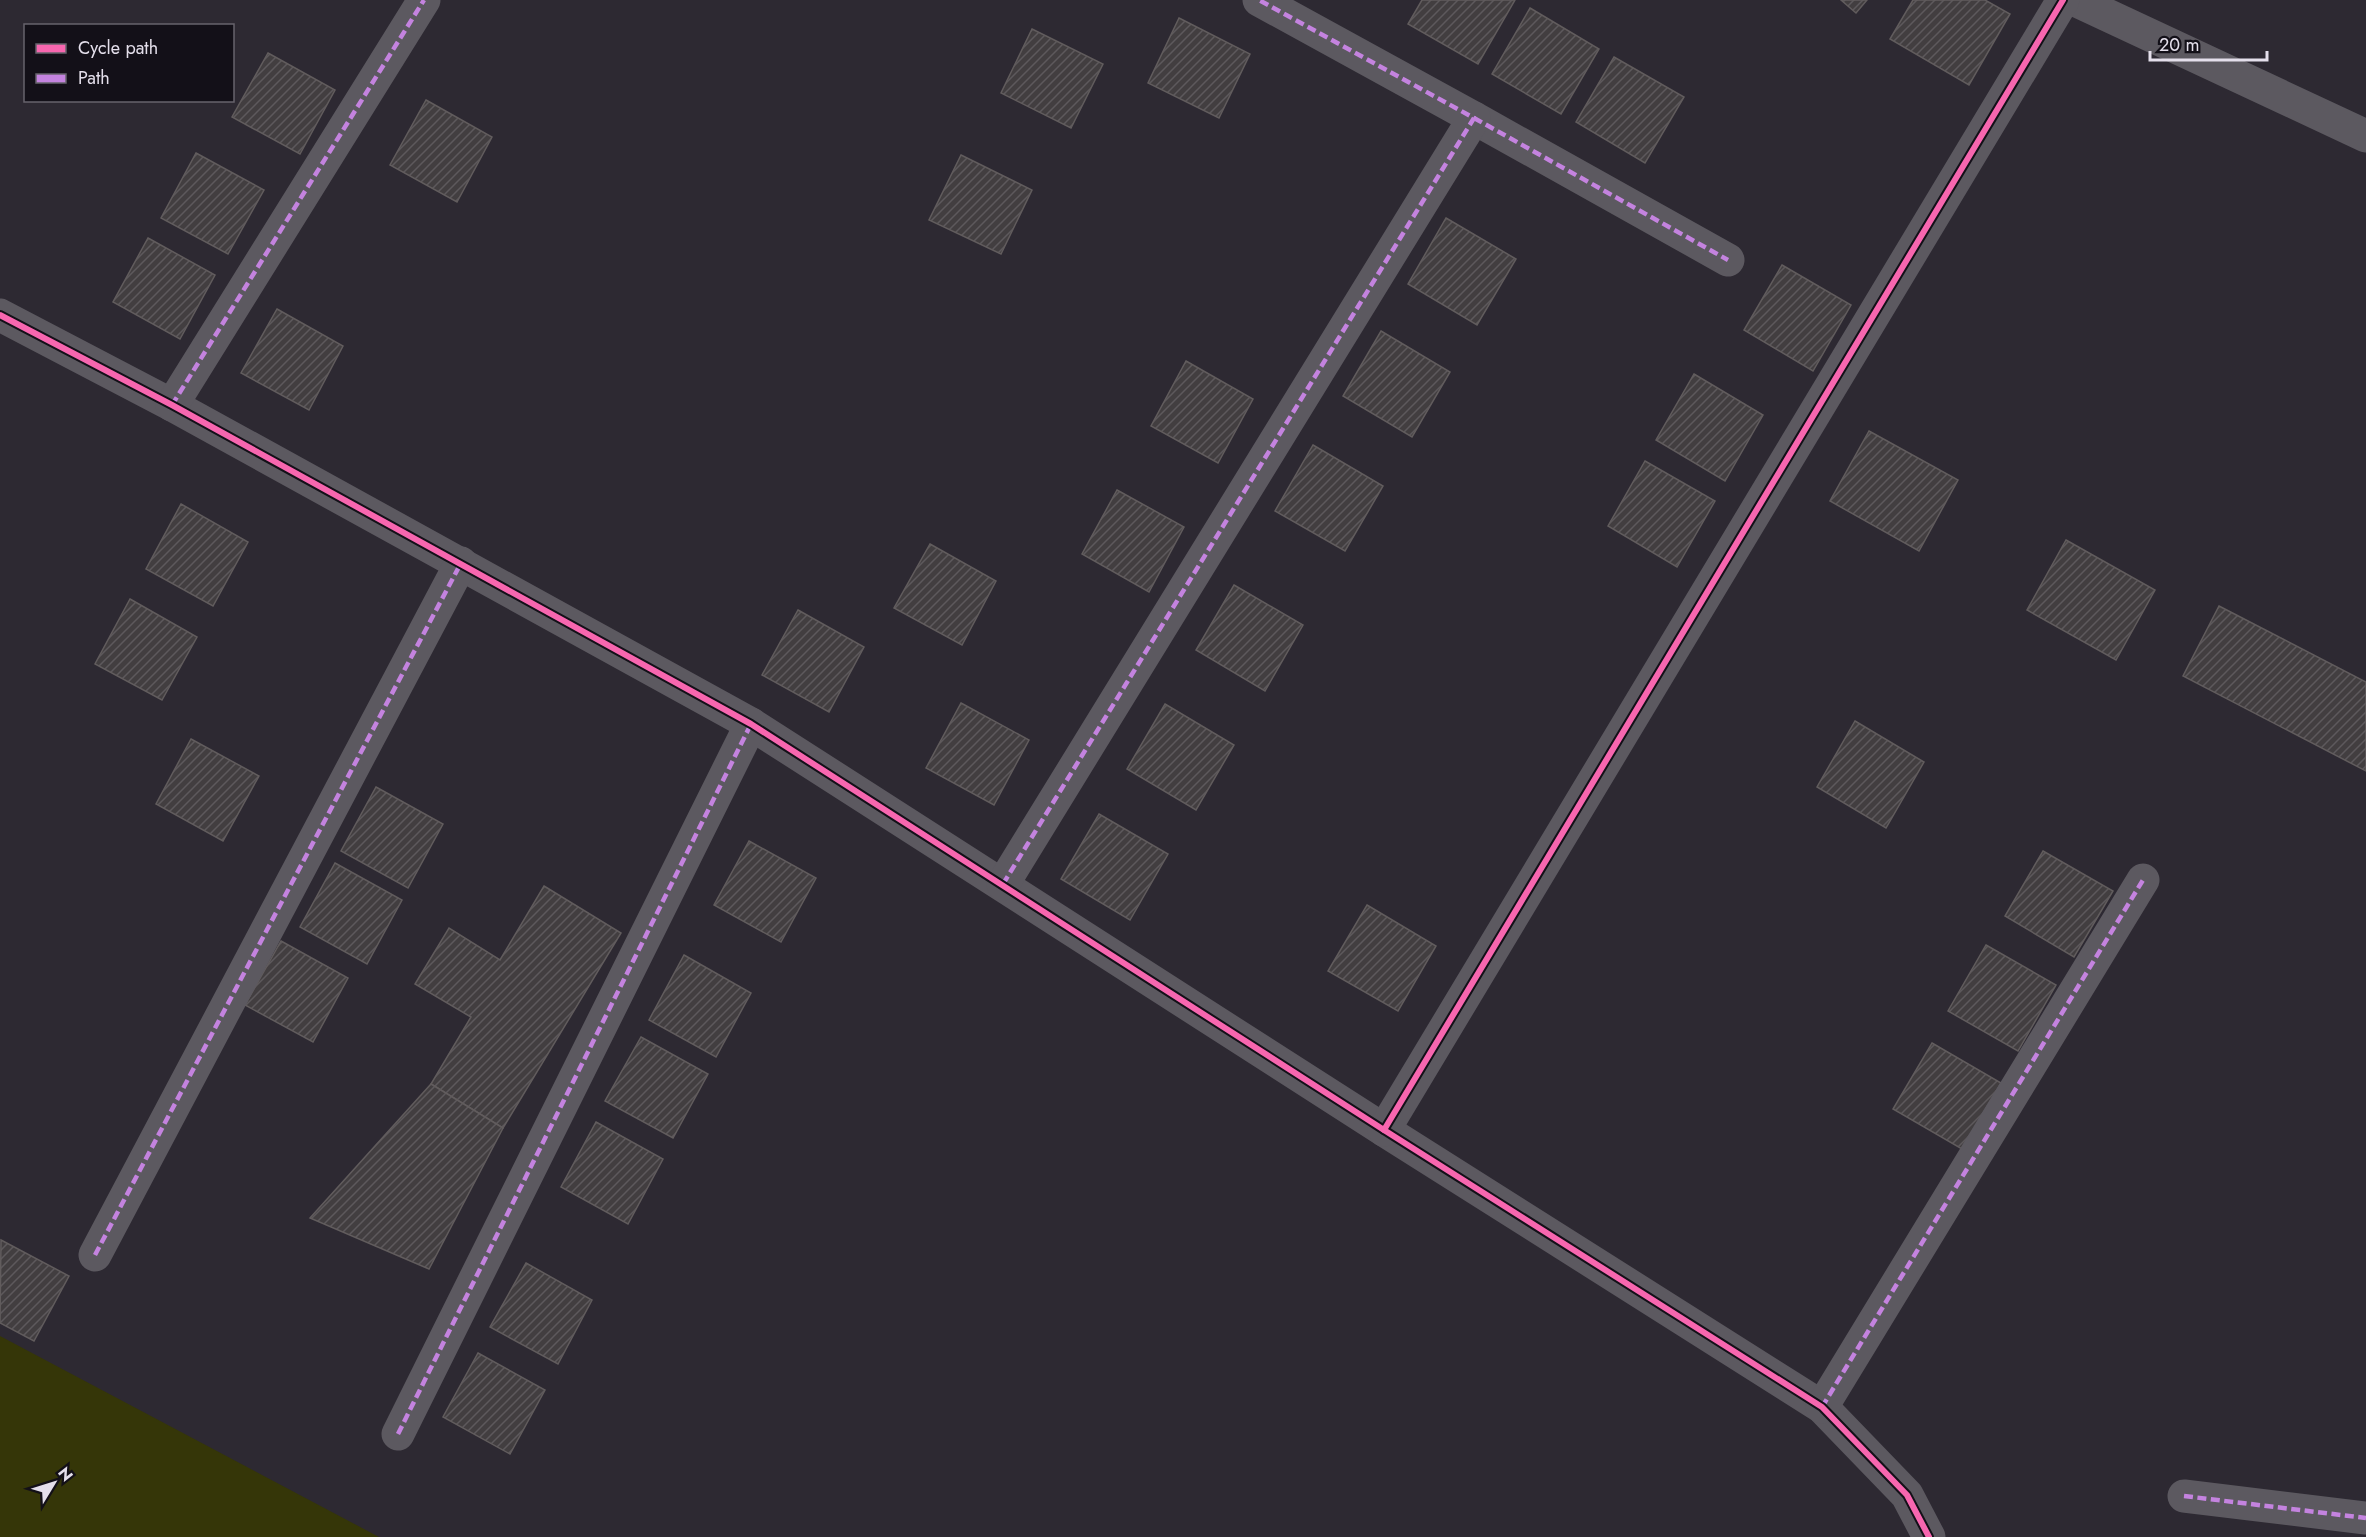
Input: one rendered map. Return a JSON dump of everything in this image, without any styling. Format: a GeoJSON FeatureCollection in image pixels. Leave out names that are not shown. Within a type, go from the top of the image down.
{"type":"FeatureCollection","features":[{"type":"Feature","properties":{"kind":"street"},"geometry":{"type":"LineString","coordinates":[[172,405],[424,0]]}},
{"type":"Feature","properties":{"kind":"street"},"geometry":{"type":"LineString","coordinates":[[1258,0],[1728,260]]}},
{"type":"Feature","properties":{"kind":"street"},"geometry":{"type":"LineString","coordinates":[[1384,1130],[2064,0]]}},
{"type":"Feature","properties":{"kind":"street"},"geometry":{"type":"LineString","coordinates":[[2075,0],[2366,136]]}},
{"type":"Feature","properties":{"kind":"street"},"geometry":{"type":"LineString","coordinates":[[1003,884],[1474,118]]}},
{"type":"Feature","properties":{"kind":"street"},"geometry":{"type":"LineString","coordinates":[[0,315],[172,405],[751,724],[1384,1130],[1822,1407],[1907,1495],[1929,1537]]}},
{"type":"Feature","properties":{"kind":"street"},"geometry":{"type":"LineString","coordinates":[[95,1255],[461,563]]}},
{"type":"Feature","properties":{"kind":"street"},"geometry":{"type":"LineString","coordinates":[[398,1434],[751,724]]}},
{"type":"Feature","properties":{"kind":"street"},"geometry":{"type":"LineString","coordinates":[[1822,1407],[2143,880]]}},
{"type":"Feature","properties":{"kind":"street"},"geometry":{"type":"LineString","coordinates":[[2184,1496],[2366,1518]]}},
{"type":"Feature","properties":{"kind":"shaded area"},"geometry":{"type":"Polygon","coordinates":[[[0,1336],[379,1537],[0,1537],[0,1336]]]}},
{"type":"Feature","properties":{"kind":"building"},"geometry":{"type":"Polygon","coordinates":[[[1422,0],[1515,0],[1478,64],[1408,24],[1422,0]]]}},
{"type":"Feature","properties":{"kind":"building"},"geometry":{"type":"Polygon","coordinates":[[[1841,0],[1867,0],[1856,13],[1841,0]]]}},
{"type":"Feature","properties":{"kind":"building"},"geometry":{"type":"Polygon","coordinates":[[[1913,0],[1985,0],[2010,14],[1969,85],[1890,39],[1913,0]]]}},
{"type":"Feature","properties":{"kind":"building"},"geometry":{"type":"Polygon","coordinates":[[[1530,8],[1599,49],[1561,114],[1492,74],[1530,8]]]}},
{"type":"Feature","properties":{"kind":"building"},"geometry":{"type":"Polygon","coordinates":[[[1179,18],[1250,54],[1219,118],[1148,83],[1179,18]]]}},
{"type":"Feature","properties":{"kind":"building"},"geometry":{"type":"Polygon","coordinates":[[[1032,29],[1103,64],[1071,128],[1001,93],[1032,29]]]}},
{"type":"Feature","properties":{"kind":"building"},"geometry":{"type":"Polygon","coordinates":[[[268,53],[335,90],[300,154],[232,117],[268,53]]]}},
{"type":"Feature","properties":{"kind":"building"},"geometry":{"type":"Polygon","coordinates":[[[1614,57],[1684,97],[1645,163],[1576,122],[1614,57]]]}},
{"type":"Feature","properties":{"kind":"building"},"geometry":{"type":"Polygon","coordinates":[[[426,100],[492,137],[457,202],[390,165],[426,100]]]}},
{"type":"Feature","properties":{"kind":"building"},"geometry":{"type":"Polygon","coordinates":[[[196,153],[264,190],[228,254],[161,218],[196,153]]]}},
{"type":"Feature","properties":{"kind":"building"},"geometry":{"type":"Polygon","coordinates":[[[961,155],[1032,190],[1001,254],[929,220],[961,155]]]}},
{"type":"Feature","properties":{"kind":"building"},"geometry":{"type":"Polygon","coordinates":[[[1446,218],[1516,259],[1477,325],[1408,284],[1446,218]]]}},
{"type":"Feature","properties":{"kind":"building"},"geometry":{"type":"Polygon","coordinates":[[[148,238],[215,275],[180,339],[113,302],[148,238]]]}},
{"type":"Feature","properties":{"kind":"building"},"geometry":{"type":"Polygon","coordinates":[[[1782,265],[1851,305],[1813,371],[1744,330],[1782,265]]]}},
{"type":"Feature","properties":{"kind":"building"},"geometry":{"type":"Polygon","coordinates":[[[277,309],[343,346],[309,410],[241,373],[277,309]]]}},
{"type":"Feature","properties":{"kind":"building"},"geometry":{"type":"Polygon","coordinates":[[[1381,331],[1450,372],[1412,437],[1343,396],[1381,331]]]}},
{"type":"Feature","properties":{"kind":"building"},"geometry":{"type":"Polygon","coordinates":[[[1186,361],[1253,399],[1218,463],[1151,426],[1186,361]]]}},
{"type":"Feature","properties":{"kind":"building"},"geometry":{"type":"Polygon","coordinates":[[[1694,374],[1763,415],[1725,481],[1656,440],[1694,374]]]}},
{"type":"Feature","properties":{"kind":"building"},"geometry":{"type":"Polygon","coordinates":[[[1869,431],[1958,480],[1919,551],[1830,501],[1869,431]]]}},
{"type":"Feature","properties":{"kind":"building"},"geometry":{"type":"Polygon","coordinates":[[[1313,445],[1383,486],[1345,551],[1275,511],[1313,445]]]}},
{"type":"Feature","properties":{"kind":"building"},"geometry":{"type":"Polygon","coordinates":[[[1645,461],[1715,501],[1677,567],[1608,526],[1645,461]]]}},
{"type":"Feature","properties":{"kind":"building"},"geometry":{"type":"Polygon","coordinates":[[[1117,490],[1184,527],[1149,592],[1082,554],[1117,490]]]}},
{"type":"Feature","properties":{"kind":"building"},"geometry":{"type":"Polygon","coordinates":[[[181,504],[248,542],[213,606],[146,569],[181,504]]]}},
{"type":"Feature","properties":{"kind":"building"},"geometry":{"type":"Polygon","coordinates":[[[2066,540],[2155,590],[2116,660],[2027,610],[2066,540]]]}},
{"type":"Feature","properties":{"kind":"building"},"geometry":{"type":"Polygon","coordinates":[[[930,544],[996,581],[962,645],[894,608],[930,544]]]}},
{"type":"Feature","properties":{"kind":"building"},"geometry":{"type":"Polygon","coordinates":[[[1234,585],[1303,625],[1265,691],[1196,650],[1234,585]]]}},
{"type":"Feature","properties":{"kind":"building"},"geometry":{"type":"Polygon","coordinates":[[[130,599],[197,637],[162,700],[95,664],[130,599]]]}},
{"type":"Feature","properties":{"kind":"building"},"geometry":{"type":"Polygon","coordinates":[[[2219,606],[2366,682],[2366,771],[2183,676],[2219,606]]]}},
{"type":"Feature","properties":{"kind":"building"},"geometry":{"type":"Polygon","coordinates":[[[798,610],[864,647],[829,712],[762,675],[798,610]]]}},
{"type":"Feature","properties":{"kind":"building"},"geometry":{"type":"Polygon","coordinates":[[[961,703],[1029,740],[994,805],[926,768],[961,703]]]}},
{"type":"Feature","properties":{"kind":"building"},"geometry":{"type":"Polygon","coordinates":[[[1165,704],[1234,745],[1196,810],[1127,769],[1165,704]]]}},
{"type":"Feature","properties":{"kind":"building"},"geometry":{"type":"Polygon","coordinates":[[[1855,721],[1924,762],[1886,828],[1817,787],[1855,721]]]}},
{"type":"Feature","properties":{"kind":"building"},"geometry":{"type":"Polygon","coordinates":[[[191,739],[259,776],[223,841],[156,804],[191,739]]]}},
{"type":"Feature","properties":{"kind":"building"},"geometry":{"type":"Polygon","coordinates":[[[376,787],[443,824],[408,888],[341,851],[376,787]]]}},
{"type":"Feature","properties":{"kind":"building"},"geometry":{"type":"Polygon","coordinates":[[[1099,814],[1168,854],[1130,920],[1061,879],[1099,814]]]}},
{"type":"Feature","properties":{"kind":"building"},"geometry":{"type":"Polygon","coordinates":[[[749,841],[816,878],[781,942],[714,905],[749,841]]]}},
{"type":"Feature","properties":{"kind":"building"},"geometry":{"type":"Polygon","coordinates":[[[2043,851],[2113,891],[2074,957],[2005,916],[2043,851]]]}},
{"type":"Feature","properties":{"kind":"building"},"geometry":{"type":"Polygon","coordinates":[[[335,863],[402,900],[367,964],[300,927],[335,863]]]}},
{"type":"Feature","properties":{"kind":"building"},"geometry":{"type":"Polygon","coordinates":[[[544,886],[621,933],[503,1128],[431,1084],[471,1017],[415,984],[449,928],[500,960],[544,886]]]}},
{"type":"Feature","properties":{"kind":"building"},"geometry":{"type":"Polygon","coordinates":[[[1367,905],[1436,946],[1398,1011],[1328,971],[1367,905]]]}},
{"type":"Feature","properties":{"kind":"building"},"geometry":{"type":"Polygon","coordinates":[[[281,941],[348,978],[313,1042],[245,1005],[281,941]]]}},
{"type":"Feature","properties":{"kind":"building"},"geometry":{"type":"Polygon","coordinates":[[[1986,945],[2056,985],[2018,1051],[1948,1011],[1986,945]]]}},
{"type":"Feature","properties":{"kind":"building"},"geometry":{"type":"Polygon","coordinates":[[[684,955],[751,993],[716,1057],[649,1020],[684,955]]]}},
{"type":"Feature","properties":{"kind":"building"},"geometry":{"type":"Polygon","coordinates":[[[641,1037],[708,1074],[673,1138],[605,1101],[641,1037]]]}},
{"type":"Feature","properties":{"kind":"building"},"geometry":{"type":"Polygon","coordinates":[[[1932,1043],[2001,1083],[1962,1149],[1893,1109],[1932,1043]]]}},
{"type":"Feature","properties":{"kind":"building"},"geometry":{"type":"Polygon","coordinates":[[[431,1084],[503,1128],[429,1269],[310,1218],[431,1084]]]}},
{"type":"Feature","properties":{"kind":"building"},"geometry":{"type":"Polygon","coordinates":[[[596,1122],[663,1159],[628,1224],[561,1187],[596,1122]]]}},
{"type":"Feature","properties":{"kind":"building"},"geometry":{"type":"Polygon","coordinates":[[[1,1240],[69,1276],[34,1341],[0,1323],[1,1240]]]}},
{"type":"Feature","properties":{"kind":"building"},"geometry":{"type":"Polygon","coordinates":[[[526,1263],[592,1300],[558,1364],[490,1327],[526,1263]]]}},
{"type":"Feature","properties":{"kind":"building"},"geometry":{"type":"Polygon","coordinates":[[[478,1353],[545,1390],[510,1454],[443,1417],[478,1353]]]}},
{"type":"Feature","properties":{"kind":"marked path"},"geometry":{"type":"LineString","coordinates":[[172,405],[424,0]]}},
{"type":"Feature","properties":{"kind":"marked path"},"geometry":{"type":"LineString","coordinates":[[1003,884],[1474,118],[1259,0]]}},
{"type":"Feature","properties":{"kind":"marked path"},"geometry":{"type":"LineString","coordinates":[[1474,118],[1728,260]]}},
{"type":"Feature","properties":{"kind":"marked path"},"geometry":{"type":"LineString","coordinates":[[95,1255],[461,563]]}},
{"type":"Feature","properties":{"kind":"marked path"},"geometry":{"type":"LineString","coordinates":[[398,1434],[751,724]]}},
{"type":"Feature","properties":{"kind":"marked path"},"geometry":{"type":"LineString","coordinates":[[1822,1407],[2143,880]]}},
{"type":"Feature","properties":{"kind":"marked path"},"geometry":{"type":"LineString","coordinates":[[2184,1496],[2366,1518]]}},
{"type":"Feature","properties":{"kind":"cycle path"},"geometry":{"type":"LineString","coordinates":[[1384,1130],[2063,0]]}},
{"type":"Feature","properties":{"kind":"cycle path"},"geometry":{"type":"LineString","coordinates":[[0,315],[172,405],[751,724],[1384,1130],[1822,1407],[1907,1495],[1929,1537]]}}]}
